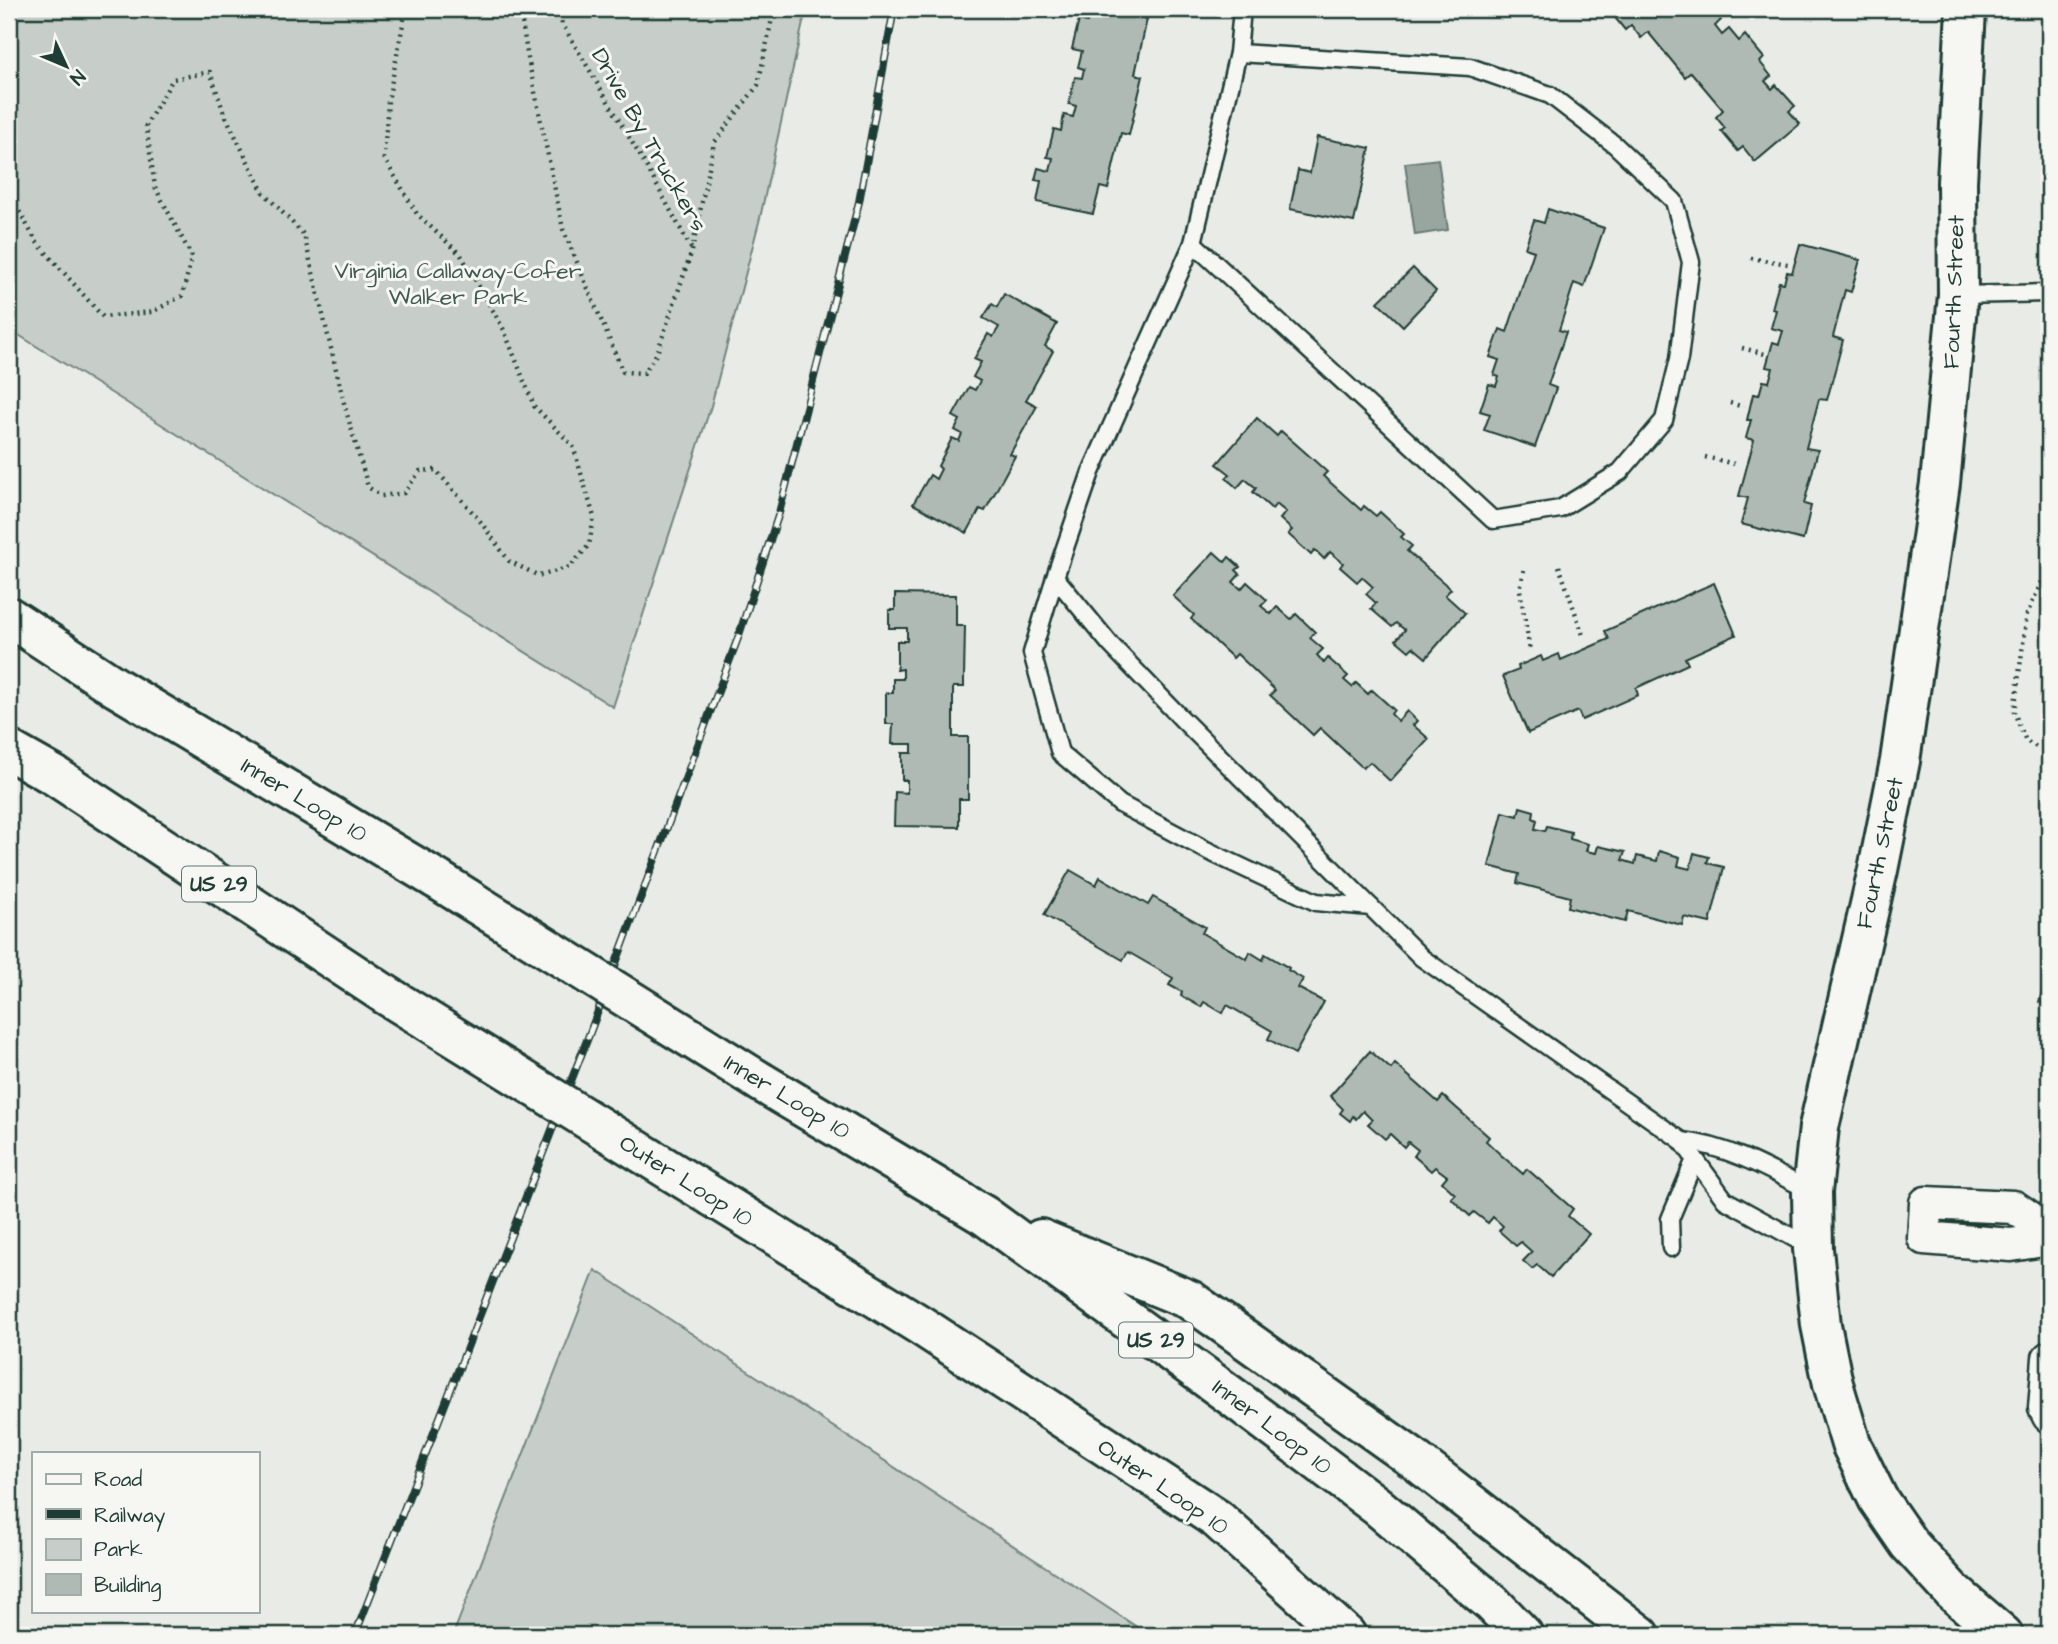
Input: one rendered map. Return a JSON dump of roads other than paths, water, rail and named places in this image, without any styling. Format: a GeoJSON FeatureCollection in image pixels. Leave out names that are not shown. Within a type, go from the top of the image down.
{"type":"FeatureCollection","features":[{"type":"Feature","properties":{"kind":"main road","name":"Fourth Street"},"geometry":{"type":"LineString","coordinates":[[1966,9],[1957,182],[1958,295],[1940,483],[1900,761],[1819,1127],[1812,1192],[1812,1249],[1821,1325],[1833,1384],[1856,1455],[1878,1499],[1909,1544],[1952,1591],[2003,1635]]}},
{"type":"Feature","properties":{"kind":"main road","name":"Inner Loop 10"},"geometry":{"type":"LineString","coordinates":[[9,617],[117,688],[438,880],[761,1082],[985,1216],[1377,1506],[1492,1603],[1523,1635]]}},
{"type":"Feature","properties":{"kind":"main road","name":"Outer Loop 10"},"geometry":{"type":"LineString","coordinates":[[9,750],[55,776],[383,993],[920,1325],[1217,1519],[1346,1635]]}},
{"type":"Feature","properties":{"kind":"main road"},"geometry":{"type":"LineString","coordinates":[[985,1216],[1190,1300],[1415,1460],[1640,1635]]}},
{"type":"Feature","properties":{"kind":"main road"},"geometry":{"type":"LineString","coordinates":[[1217,1519],[1315,1635]]}},
{"type":"Feature","properties":{"kind":"street"},"geometry":{"type":"LineString","coordinates":[[2049,1231],[2014,1208],[1926,1203],[1924,1238],[2011,1245],[2049,1239]]}},
{"type":"Feature","properties":{"kind":"street"},"geometry":{"type":"LineString","coordinates":[[2049,1358],[2045,1408],[2049,1416]]}},
{"type":"Feature","properties":{"kind":"lane"},"geometry":{"type":"LineString","coordinates":[[1242,9],[1238,52],[1193,243],[1091,472],[1032,653],[1060,753],[1120,804],[1208,851],[1316,902],[1371,907]]}},
{"type":"Feature","properties":{"kind":"lane"},"geometry":{"type":"LineString","coordinates":[[1193,243],[1493,520],[1560,509],[1620,472],[1664,420],[1679,359],[1691,262],[1674,201],[1615,145],[1550,95],[1470,67],[1238,52]]}},
{"type":"Feature","properties":{"kind":"lane"},"geometry":{"type":"LineString","coordinates":[[1958,295],[2049,293]]}},
{"type":"Feature","properties":{"kind":"lane"},"geometry":{"type":"LineString","coordinates":[[1055,578],[1110,643],[1172,709],[1422,958],[1682,1141],[1725,1200],[1812,1249]]}},
{"type":"Feature","properties":{"kind":"lane"},"geometry":{"type":"LineString","coordinates":[[1682,1141],[1704,1143],[1756,1162],[1812,1192]]}},
{"type":"Feature","properties":{"kind":"lane"},"geometry":{"type":"LineString","coordinates":[[1671,1248],[1670,1219],[1695,1159]]}},
{"type":"Feature","properties":{"kind":"railway"},"geometry":{"type":"LineString","coordinates":[[355,1635],[589,1035],[738,638],[779,513],[859,202],[894,9]]}},
{"type":"Feature","properties":{"kind":"park label","name":"Virginia Callaway-Cofer Walker Park"},"geometry":{"type":"Point","coordinates":[458,284]}}]}
